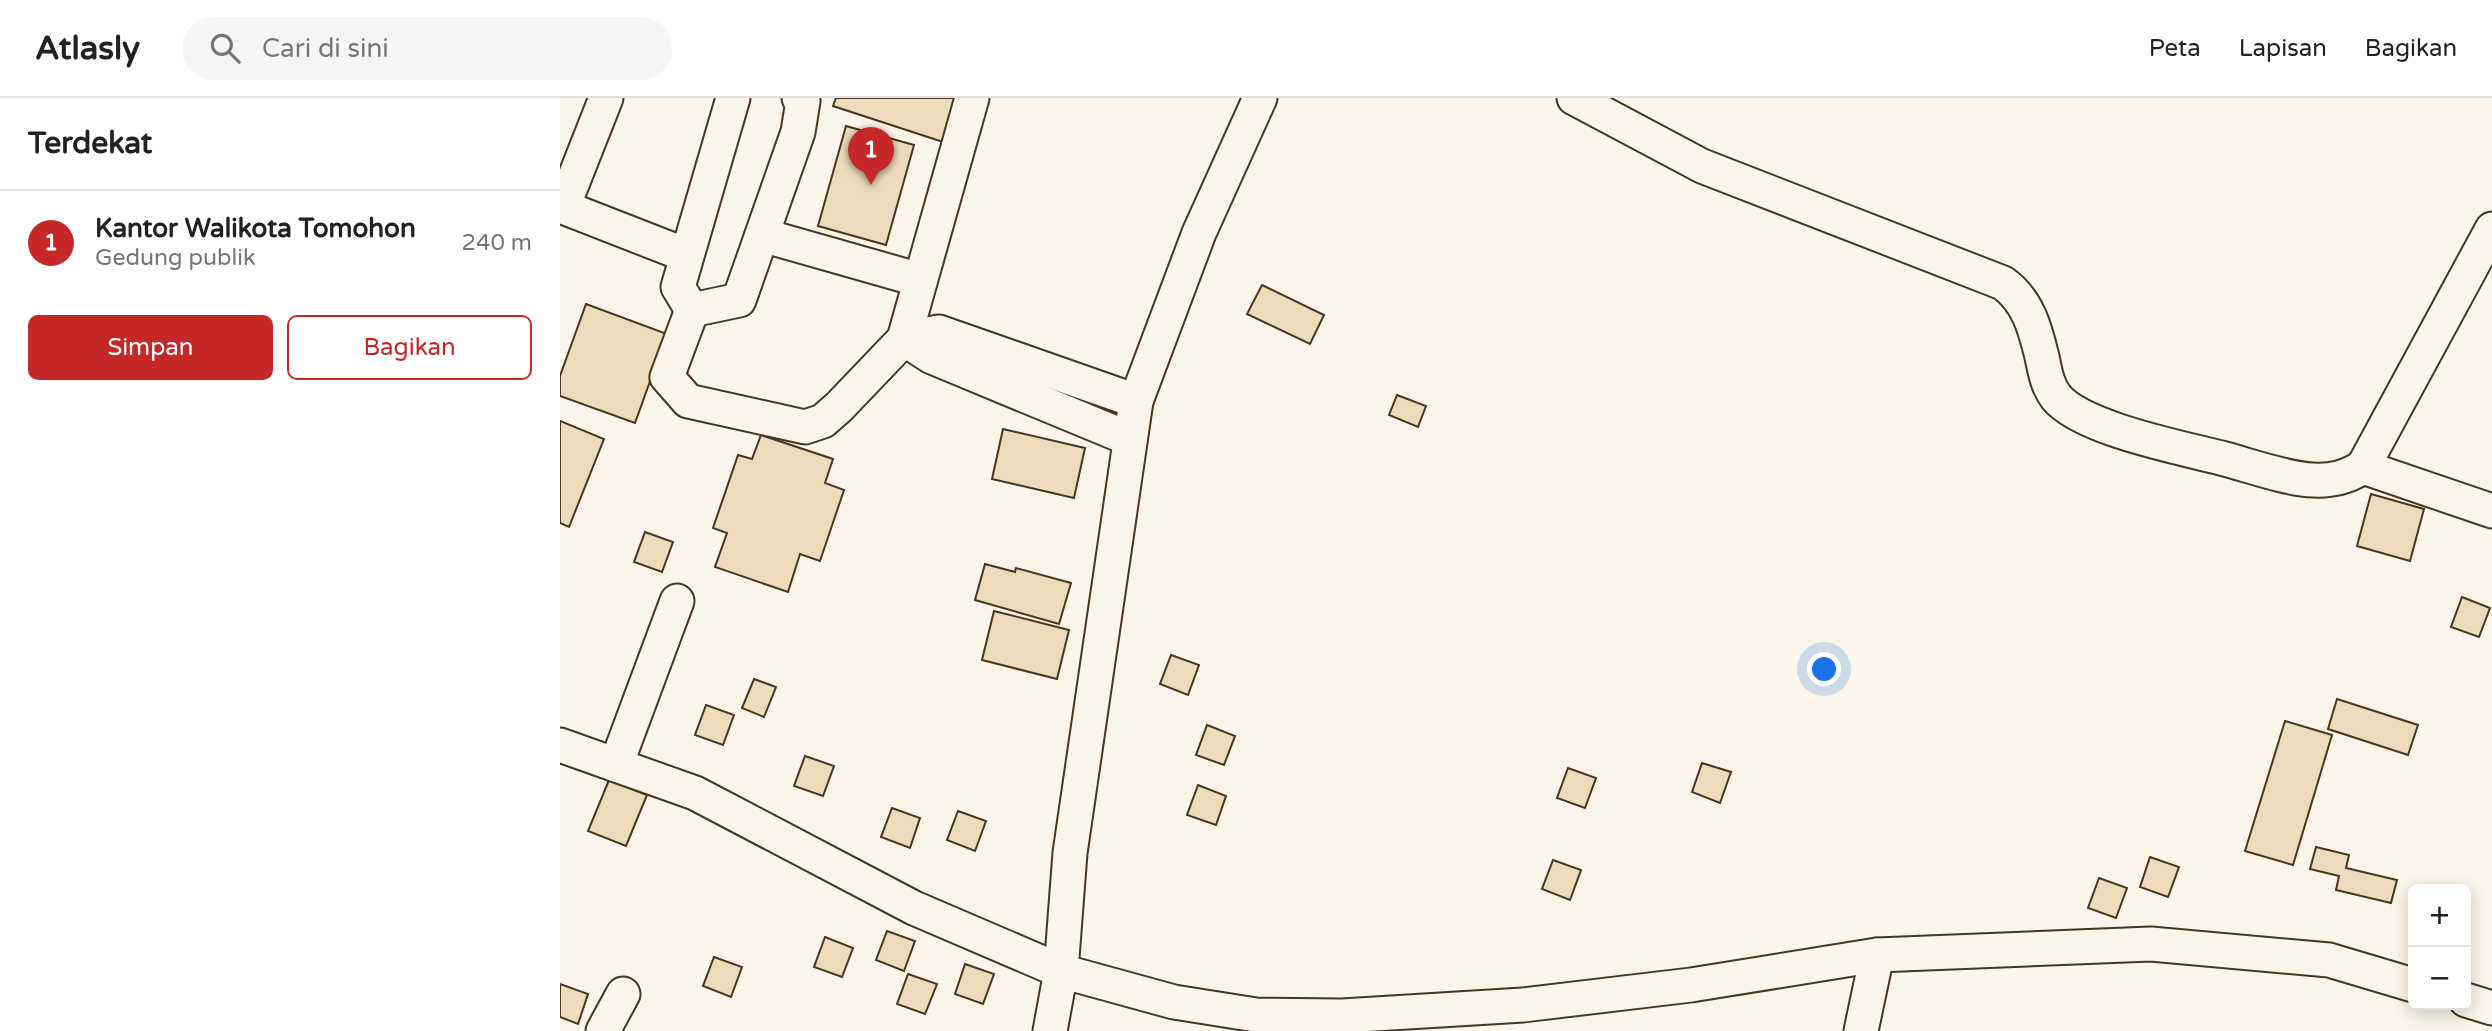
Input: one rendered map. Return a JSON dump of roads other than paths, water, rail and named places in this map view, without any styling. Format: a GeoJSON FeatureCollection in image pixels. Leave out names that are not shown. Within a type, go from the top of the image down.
{"type":"FeatureCollection","features":[{"type":"Feature","properties":{"kind":"street"},"geometry":{"type":"LineString","coordinates":[[606,98],[563,208],[685,255]]}},
{"type":"Feature","properties":{"kind":"street"},"geometry":{"type":"LineString","coordinates":[[692,310],[678,287],[685,255],[733,98]]}},
{"type":"Feature","properties":{"kind":"street"},"geometry":{"type":"LineString","coordinates":[[692,310],[738,300],[798,132],[803,102],[799,98]]}},
{"type":"Feature","properties":{"kind":"street"},"geometry":{"type":"LineString","coordinates":[[692,310],[667,377],[688,401],[805,427],[822,421],[839,407],[904,339],[972,98]]}},
{"type":"Feature","properties":{"kind":"street"},"geometry":{"type":"LineString","coordinates":[[1050,1031],[1062,971],[1070,853],[1136,401],[1199,233],[1261,98]]}},
{"type":"Feature","properties":{"kind":"street"},"geometry":{"type":"LineString","coordinates":[[1574,98],[1702,166],[2003,283],[2016,292],[2027,310],[2040,348],[2047,382],[2057,398],[2080,414],[2118,430],[2312,480],[2346,477],[2363,467],[2492,229]]}},
{"type":"Feature","properties":{"kind":"street"},"geometry":{"type":"LineString","coordinates":[[762,235],[920,280]]}},
{"type":"Feature","properties":{"kind":"street"},"geometry":{"type":"LineString","coordinates":[[904,339],[939,332],[1136,401]]}},
{"type":"Feature","properties":{"kind":"street"},"geometry":{"type":"LineString","coordinates":[[904,339],[932,358],[1130,439]]}},
{"type":"Feature","properties":{"kind":"street"},"geometry":{"type":"LineString","coordinates":[[2363,467],[2492,511]]}},
{"type":"Feature","properties":{"kind":"street"},"geometry":{"type":"LineString","coordinates":[[616,765],[677,601]]}},
{"type":"Feature","properties":{"kind":"street"},"geometry":{"type":"LineString","coordinates":[[560,746],[695,793],[914,908],[1062,971],[1174,1002],[1256,1015],[1342,1016],[1523,1005],[1691,985],[1877,954],[2151,944],[2329,960],[2408,984]]}},
{"type":"Feature","properties":{"kind":"street"},"geometry":{"type":"LineString","coordinates":[[1861,1031],[1877,954]]}},
{"type":"Feature","properties":{"kind":"street"},"geometry":{"type":"LineString","coordinates":[[603,1031],[623,995]]}},
{"type":"Feature","properties":{"kind":"street"},"geometry":{"type":"LineString","coordinates":[[2471,1002],[2492,1008]]}},
{"type":"Feature","properties":{"kind":"place","name":"Kantor Walikota Tomohon"},"geometry":{"type":"Point","coordinates":[871,185]}}]}
